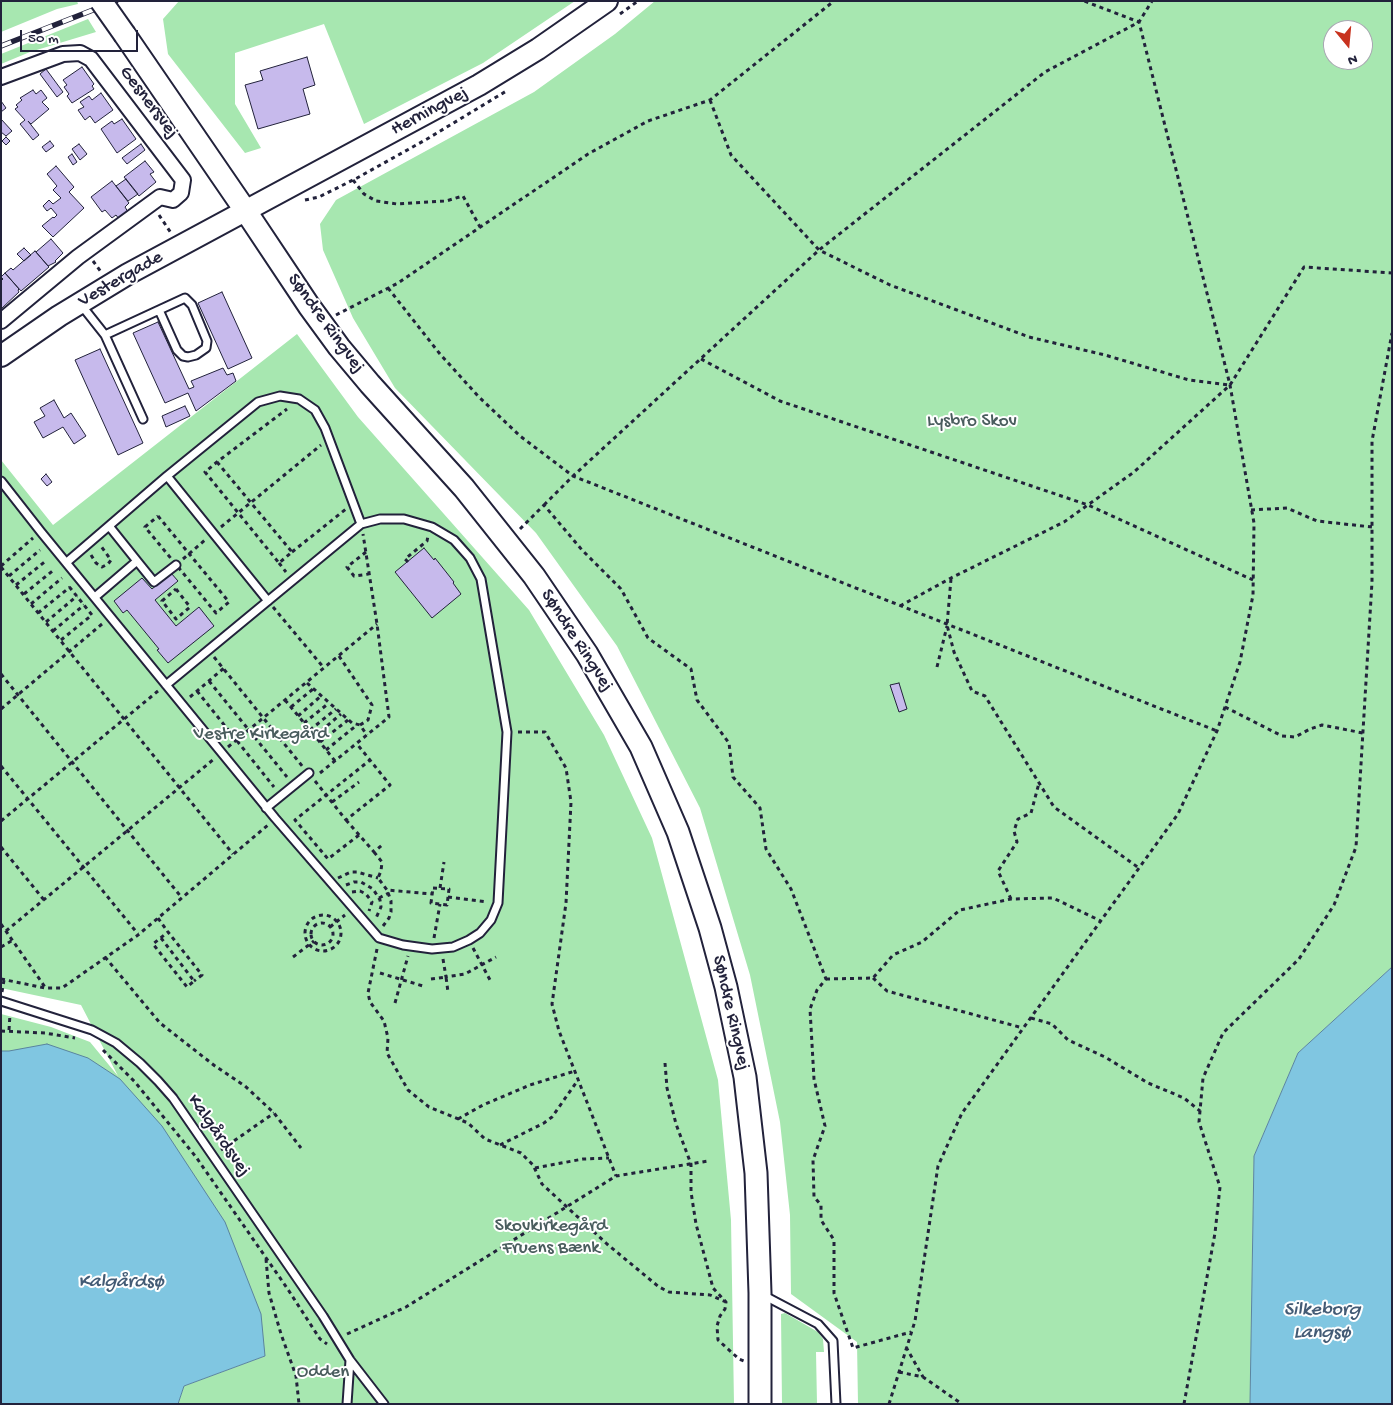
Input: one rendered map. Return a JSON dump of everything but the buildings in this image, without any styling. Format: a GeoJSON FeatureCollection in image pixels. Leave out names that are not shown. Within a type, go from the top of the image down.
{"type":"FeatureCollection","features":[{"type":"Feature","properties":{"kind":"main road","name":"Søndre Ringvej"},"geometry":{"type":"LineString","coordinates":[[101,1],[322,323],[370,384],[464,488],[534,576],[587,654],[641,747],[678,832],[710,928],[724,978],[745,1076],[756,1173],[760,1293],[760,1404]]}},
{"type":"Feature","properties":{"kind":"street","name":"Herningvej"},"geometry":{"type":"LineString","coordinates":[[245,210],[479,85],[538,49],[607,1]]}},
{"type":"Feature","properties":{"kind":"street","name":"Gesnersvej"},"geometry":{"type":"LineString","coordinates":[[1,77],[63,54],[80,53],[91,59],[183,180],[181,193],[173,200],[160,197],[150,204]]}},
{"type":"Feature","properties":{"kind":"street"},"geometry":{"type":"LineString","coordinates":[[1,322],[86,251],[150,204]]}},
{"type":"Feature","properties":{"kind":"street","name":"Vestergade"},"geometry":{"type":"LineString","coordinates":[[1,356],[110,285],[245,210]]}},
{"type":"Feature","properties":{"kind":"lane"},"geometry":{"type":"LineString","coordinates":[[105,335],[159,310],[185,298],[192,305],[207,341],[206,348],[188,357],[183,356],[177,350],[159,310]]}},
{"type":"Feature","properties":{"kind":"lane"},"geometry":{"type":"LineString","coordinates":[[80,304],[105,335],[144,419]]}},
{"type":"Feature","properties":{"kind":"lane"},"geometry":{"type":"LineString","coordinates":[[66,562],[258,402],[280,396],[299,399],[315,410],[329,438],[361,524]]}},
{"type":"Feature","properties":{"kind":"lane"},"geometry":{"type":"LineString","coordinates":[[167,476],[268,601]]}},
{"type":"Feature","properties":{"kind":"lane"},"geometry":{"type":"LineString","coordinates":[[1,481],[41,532],[266,808],[379,938],[410,946],[432,949],[453,947],[469,941],[480,933],[490,920],[498,903],[507,732],[481,579],[470,558],[454,540],[429,526],[404,519],[380,519],[361,524],[166,685]]}},
{"type":"Feature","properties":{"kind":"lane"},"geometry":{"type":"LineString","coordinates":[[109,526],[154,582],[176,565]]}},
{"type":"Feature","properties":{"kind":"lane"},"geometry":{"type":"LineString","coordinates":[[95,598],[137,562]]}},
{"type":"Feature","properties":{"kind":"lane"},"geometry":{"type":"LineString","coordinates":[[266,808],[308,773]]}},
{"type":"Feature","properties":{"kind":"lane","name":"Kalgårdsvej"},"geometry":{"type":"LineString","coordinates":[[1,1001],[92,1030],[116,1044],[140,1063],[158,1081],[172,1098],[323,1316],[350,1360],[384,1404]]}},
{"type":"Feature","properties":{"kind":"lane"},"geometry":{"type":"LineString","coordinates":[[760,1293],[818,1324],[833,1341],[836,1404]]}},
{"type":"Feature","properties":{"kind":"lane"},"geometry":{"type":"LineString","coordinates":[[347,1404],[350,1360]]}},
{"type":"Feature","properties":{"kind":"path"},"geometry":{"type":"LineString","coordinates":[[322,323],[388,288],[588,154],[648,121],[710,100],[834,1]]}},
{"type":"Feature","properties":{"kind":"path"},"geometry":{"type":"LineString","coordinates":[[1084,1],[1139,22]]}},
{"type":"Feature","properties":{"kind":"path"},"geometry":{"type":"LineString","coordinates":[[507,542],[573,476],[820,250],[1045,72],[1139,22],[1152,1]]}},
{"type":"Feature","properties":{"kind":"path"},"geometry":{"type":"LineString","coordinates":[[889,1404],[915,1321],[938,1166],[962,1112],[1178,814],[1217,730],[1225,707],[1240,662],[1253,595],[1254,523],[1230,385],[1139,22]]}},
{"type":"Feature","properties":{"kind":"path"},"geometry":{"type":"LineString","coordinates":[[710,100],[731,155],[820,250],[890,285],[1028,337],[1105,355],[1189,380],[1230,385]]}},
{"type":"Feature","properties":{"kind":"path"},"geometry":{"type":"LineString","coordinates":[[353,180],[364,194],[376,201],[396,204],[446,202],[463,196],[480,227]]}},
{"type":"Feature","properties":{"kind":"path"},"geometry":{"type":"LineString","coordinates":[[150,204],[180,246]]}},
{"type":"Feature","properties":{"kind":"path"},"geometry":{"type":"LineString","coordinates":[[86,251],[110,285]]}},
{"type":"Feature","properties":{"kind":"path"},"geometry":{"type":"LineString","coordinates":[[900,606],[951,578],[1064,522],[1134,472],[1230,385],[1304,267],[1392,274]]}},
{"type":"Feature","properties":{"kind":"path"},"geometry":{"type":"LineString","coordinates":[[388,288],[440,354],[478,396],[520,436],[573,476],[1217,730]]}},
{"type":"Feature","properties":{"kind":"path"},"geometry":{"type":"LineString","coordinates":[[1184,1404],[1214,1233],[1220,1187],[1199,1122],[1203,1078],[1223,1033],[1298,958],[1334,905],[1356,847],[1372,582],[1372,440],[1392,332]]}},
{"type":"Feature","properties":{"kind":"path"},"geometry":{"type":"LineString","coordinates":[[701,359],[780,401],[1088,505],[1253,580]]}},
{"type":"Feature","properties":{"kind":"path"},"geometry":{"type":"LineString","coordinates":[[299,399],[205,472],[279,563],[353,503]]}},
{"type":"Feature","properties":{"kind":"path"},"geometry":{"type":"LineString","coordinates":[[250,502],[329,438]]}},
{"type":"Feature","properties":{"kind":"path"},"geometry":{"type":"LineString","coordinates":[[217,462],[292,552]]}},
{"type":"Feature","properties":{"kind":"path"},"geometry":{"type":"LineString","coordinates":[[544,505],[582,550],[621,588],[648,638],[691,669],[697,700],[729,743],[733,777],[760,808],[766,849],[791,889],[826,979]]}},
{"type":"Feature","properties":{"kind":"path"},"geometry":{"type":"LineString","coordinates":[[1251,510],[1287,508],[1317,521],[1372,527]]}},
{"type":"Feature","properties":{"kind":"path"},"geometry":{"type":"LineString","coordinates":[[361,524],[389,717],[314,778],[346,820],[382,862],[378,878]]}},
{"type":"Feature","properties":{"kind":"path"},"geometry":{"type":"LineString","coordinates":[[408,562],[405,559],[427,541],[429,526]]}},
{"type":"Feature","properties":{"kind":"path"},"geometry":{"type":"LineString","coordinates":[[41,532],[1,566],[234,854]]}},
{"type":"Feature","properties":{"kind":"path"},"geometry":{"type":"LineString","coordinates":[[85,547],[102,567],[108,564],[111,560],[95,538]]}},
{"type":"Feature","properties":{"kind":"path"},"geometry":{"type":"LineString","coordinates":[[32,540],[92,615],[61,640]]}},
{"type":"Feature","properties":{"kind":"path"},"geometry":{"type":"LineString","coordinates":[[9,576],[40,550]]}},
{"type":"Feature","properties":{"kind":"path"},"geometry":{"type":"LineString","coordinates":[[366,552],[346,567],[354,576],[369,574]]}},
{"type":"Feature","properties":{"kind":"path"},"geometry":{"type":"LineString","coordinates":[[16,585],[47,560]]}},
{"type":"Feature","properties":{"kind":"path"},"geometry":{"type":"LineString","coordinates":[[24,594],[55,569]]}},
{"type":"Feature","properties":{"kind":"path"},"geometry":{"type":"LineString","coordinates":[[31,604],[62,578]]}},
{"type":"Feature","properties":{"kind":"path"},"geometry":{"type":"LineString","coordinates":[[937,667],[948,625],[951,578]]}},
{"type":"Feature","properties":{"kind":"path"},"geometry":{"type":"LineString","coordinates":[[38,613],[70,588]]}},
{"type":"Feature","properties":{"kind":"path"},"geometry":{"type":"LineString","coordinates":[[176,589],[190,607],[176,618],[162,601],[176,589]]}},
{"type":"Feature","properties":{"kind":"path"},"geometry":{"type":"LineString","coordinates":[[46,622],[77,596]]}},
{"type":"Feature","properties":{"kind":"path"},"geometry":{"type":"LineString","coordinates":[[268,601],[324,668]]}},
{"type":"Feature","properties":{"kind":"path"},"geometry":{"type":"LineString","coordinates":[[54,631],[84,606]]}},
{"type":"Feature","properties":{"kind":"path"},"geometry":{"type":"LineString","coordinates":[[1,709],[111,617]]}},
{"type":"Feature","properties":{"kind":"path"},"geometry":{"type":"LineString","coordinates":[[6,931],[377,624]]}},
{"type":"Feature","properties":{"kind":"path"},"geometry":{"type":"LineString","coordinates":[[948,625],[954,652],[972,691],[985,696],[1054,807],[1139,868]]}},
{"type":"Feature","properties":{"kind":"path"},"geometry":{"type":"LineString","coordinates":[[209,650],[308,773]]}},
{"type":"Feature","properties":{"kind":"path"},"geometry":{"type":"LineString","coordinates":[[326,750],[368,720],[372,705],[339,656]]}},
{"type":"Feature","properties":{"kind":"path"},"geometry":{"type":"LineString","coordinates":[[181,704],[224,668]]}},
{"type":"Feature","properties":{"kind":"path"},"geometry":{"type":"LineString","coordinates":[[1,674],[182,898]]}},
{"type":"Feature","properties":{"kind":"path"},"geometry":{"type":"LineString","coordinates":[[209,681],[294,785]]}},
{"type":"Feature","properties":{"kind":"path"},"geometry":{"type":"LineString","coordinates":[[307,683],[348,720],[359,725],[367,735]]}},
{"type":"Feature","properties":{"kind":"path"},"geometry":{"type":"LineString","coordinates":[[1,821],[166,685]]}},
{"type":"Feature","properties":{"kind":"path"},"geometry":{"type":"LineString","coordinates":[[291,707],[313,689]]}},
{"type":"Feature","properties":{"kind":"path"},"geometry":{"type":"LineString","coordinates":[[197,691],[281,796]]}},
{"type":"Feature","properties":{"kind":"path"},"geometry":{"type":"LineString","coordinates":[[298,716],[321,696]]}},
{"type":"Feature","properties":{"kind":"path"},"geometry":{"type":"LineString","coordinates":[[285,700],[335,761]]}},
{"type":"Feature","properties":{"kind":"path"},"geometry":{"type":"LineString","coordinates":[[304,723],[329,703]]}},
{"type":"Feature","properties":{"kind":"path"},"geometry":{"type":"LineString","coordinates":[[1225,707],[1282,736],[1295,738],[1310,729],[1322,726],[1363,733]]}},
{"type":"Feature","properties":{"kind":"path"},"geometry":{"type":"LineString","coordinates":[[310,730],[336,709]]}},
{"type":"Feature","properties":{"kind":"path"},"geometry":{"type":"LineString","coordinates":[[315,736],[341,714]]}},
{"type":"Feature","properties":{"kind":"path"},"geometry":{"type":"LineString","coordinates":[[320,742],[348,720]]}},
{"type":"Feature","properties":{"kind":"path"},"geometry":{"type":"LineString","coordinates":[[507,732],[545,732],[566,768],[571,802],[566,903],[552,1004],[559,1031],[616,1176]]}},
{"type":"Feature","properties":{"kind":"path"},"geometry":{"type":"LineString","coordinates":[[346,820],[390,785],[357,744]]}},
{"type":"Feature","properties":{"kind":"path"},"geometry":{"type":"LineString","coordinates":[[359,835],[328,859],[296,820],[370,760]]}},
{"type":"Feature","properties":{"kind":"path"},"geometry":{"type":"LineString","coordinates":[[1,766],[138,934]]}},
{"type":"Feature","properties":{"kind":"path"},"geometry":{"type":"LineString","coordinates":[[332,802],[359,782]]}},
{"type":"Feature","properties":{"kind":"path"},"geometry":{"type":"LineString","coordinates":[[1011,899],[998,871],[1017,842],[1014,831],[1018,819],[1031,813],[1039,782]]}},
{"type":"Feature","properties":{"kind":"path"},"geometry":{"type":"LineString","coordinates":[[1,993],[3,980],[45,988],[62,988],[138,934],[275,818]]}},
{"type":"Feature","properties":{"kind":"path"},"geometry":{"type":"LineString","coordinates":[[374,852],[382,845]]}},
{"type":"Feature","properties":{"kind":"path"},"geometry":{"type":"LineString","coordinates":[[1,847],[44,900]]}},
{"type":"Feature","properties":{"kind":"path"},"geometry":{"type":"LineString","coordinates":[[440,888],[444,862]]}},
{"type":"Feature","properties":{"kind":"path"},"geometry":{"type":"LineString","coordinates":[[332,884],[338,878],[350,872],[364,873],[378,878],[391,900],[391,912],[379,938],[368,993],[370,1002],[384,1021],[388,1038],[387,1053],[408,1090],[429,1107],[468,1123],[485,1139],[521,1153],[535,1168],[542,1184],[607,1244],[659,1286],[669,1292],[710,1295],[726,1302]]}},
{"type":"Feature","properties":{"kind":"path"},"geometry":{"type":"LineString","coordinates":[[337,890],[354,882],[361,882],[373,889],[379,898],[380,907],[379,914],[369,926]]}},
{"type":"Feature","properties":{"kind":"path"},"geometry":{"type":"LineString","coordinates":[[433,888],[449,890],[447,905],[431,903],[432,894],[433,888]]}},
{"type":"Feature","properties":{"kind":"path"},"geometry":{"type":"LineString","coordinates":[[379,898],[388,892],[432,894]]}},
{"type":"Feature","properties":{"kind":"path"},"geometry":{"type":"LineString","coordinates":[[448,897],[498,903]]}},
{"type":"Feature","properties":{"kind":"path"},"geometry":{"type":"LineString","coordinates":[[873,978],[893,955],[922,942],[960,910],[1011,899],[1053,898],[1101,921]]}},
{"type":"Feature","properties":{"kind":"path"},"geometry":{"type":"LineString","coordinates":[[432,949],[440,904]]}},
{"type":"Feature","properties":{"kind":"path"},"geometry":{"type":"LineString","coordinates":[[330,927],[353,908]]}},
{"type":"Feature","properties":{"kind":"path"},"geometry":{"type":"LineString","coordinates":[[319,915],[326,915],[332,917],[336,922],[341,930],[341,937],[339,943],[334,948],[326,952],[319,952],[308,946],[304,937],[304,930],[310,919],[319,915]]}},
{"type":"Feature","properties":{"kind":"path"},"geometry":{"type":"LineString","coordinates":[[158,918],[202,975],[187,986],[153,944],[168,932]]}},
{"type":"Feature","properties":{"kind":"path"},"geometry":{"type":"LineString","coordinates":[[1,924],[45,988]]}},
{"type":"Feature","properties":{"kind":"path"},"geometry":{"type":"LineString","coordinates":[[323,924],[330,927],[332,935],[329,942],[323,945],[314,941],[311,932],[316,926],[323,924]]}},
{"type":"Feature","properties":{"kind":"path"},"geometry":{"type":"LineString","coordinates":[[161,938],[194,981]]}},
{"type":"Feature","properties":{"kind":"path"},"geometry":{"type":"LineString","coordinates":[[1,947],[12,940]]}},
{"type":"Feature","properties":{"kind":"path"},"geometry":{"type":"LineString","coordinates":[[293,957],[314,941]]}},
{"type":"Feature","properties":{"kind":"path"},"geometry":{"type":"LineString","coordinates":[[469,941],[490,980]]}},
{"type":"Feature","properties":{"kind":"path"},"geometry":{"type":"LineString","coordinates":[[329,942],[334,948]]}},
{"type":"Feature","properties":{"kind":"path"},"geometry":{"type":"LineString","coordinates":[[395,1003],[410,946]]}},
{"type":"Feature","properties":{"kind":"path"},"geometry":{"type":"LineString","coordinates":[[442,948],[448,992]]}},
{"type":"Feature","properties":{"kind":"path"},"geometry":{"type":"LineString","coordinates":[[430,979],[465,974],[496,957]]}},
{"type":"Feature","properties":{"kind":"path"},"geometry":{"type":"LineString","coordinates":[[105,958],[160,1023],[215,1066],[246,1086],[274,1113],[301,1148]]}},
{"type":"Feature","properties":{"kind":"path"},"geometry":{"type":"LineString","coordinates":[[380,973],[423,986]]}},
{"type":"Feature","properties":{"kind":"path"},"geometry":{"type":"LineString","coordinates":[[911,1332],[853,1348],[834,1293],[834,1240],[821,1220],[821,1205],[814,1196],[814,1160],[825,1126],[814,1079],[810,1009],[817,990],[826,979],[873,978],[887,991],[1024,1028]]}},
{"type":"Feature","properties":{"kind":"path"},"geometry":{"type":"LineString","coordinates":[[1031,1018],[1052,1024],[1068,1040],[1104,1057],[1148,1083],[1184,1098],[1200,1112]]}},
{"type":"Feature","properties":{"kind":"path"},"geometry":{"type":"LineString","coordinates":[[1,1031],[45,1033],[84,1039]]}},
{"type":"Feature","properties":{"kind":"path"},"geometry":{"type":"LineString","coordinates":[[101,1047],[135,1082],[196,1157],[320,1339],[350,1360]]}},
{"type":"Feature","properties":{"kind":"path"},"geometry":{"type":"LineString","coordinates":[[665,1063],[667,1088],[676,1124],[690,1164],[691,1192],[696,1224],[713,1288],[726,1302],[726,1309],[720,1316],[717,1326],[718,1340],[739,1359],[760,1369]]}},
{"type":"Feature","properties":{"kind":"path"},"geometry":{"type":"LineString","coordinates":[[458,1119],[483,1105],[523,1088],[575,1071]]}},
{"type":"Feature","properties":{"kind":"path"},"geometry":{"type":"LineString","coordinates":[[500,1145],[544,1123],[552,1116],[578,1080]]}},
{"type":"Feature","properties":{"kind":"path"},"geometry":{"type":"LineString","coordinates":[[212,1156],[274,1113]]}},
{"type":"Feature","properties":{"kind":"path"},"geometry":{"type":"LineString","coordinates":[[535,1168],[583,1158],[609,1158]]}},
{"type":"Feature","properties":{"kind":"path"},"geometry":{"type":"LineString","coordinates":[[338,1340],[355,1329],[406,1307],[616,1176],[708,1161]]}},
{"type":"Feature","properties":{"kind":"path"},"geometry":{"type":"LineString","coordinates":[[266,1258],[268,1293],[280,1334],[296,1376],[299,1404]]}},
{"type":"Feature","properties":{"kind":"path"},"geometry":{"type":"LineString","coordinates":[[906,1347],[923,1377]]}},
{"type":"Feature","properties":{"kind":"path"},"geometry":{"type":"LineString","coordinates":[[899,1372],[923,1377],[962,1404]]}},
{"type":"Feature","properties":{"kind":"green space"},"geometry":{"type":"Polygon","coordinates":[[[1,1],[77,1],[78,4],[57,9],[1,32],[1,1]]]}},
{"type":"Feature","properties":{"kind":"green space"},"geometry":{"type":"Polygon","coordinates":[[[179,1],[575,1],[483,63],[364,124],[324,24],[235,53],[235,104],[261,148],[245,153],[168,54],[163,19],[179,1]]]}},
{"type":"Feature","properties":{"kind":"green space","name":"Lysbro Skov"},"geometry":{"type":"Polygon","coordinates":[[[655,1],[1392,1],[1392,967],[1298,1053],[1254,1156],[1250,1404],[858,1404],[857,1342],[791,1294],[790,1215],[780,1122],[750,975],[700,808],[617,646],[536,533],[395,388],[353,318],[323,250],[320,224],[336,200],[534,92],[615,34],[655,1]]]}},
{"type":"Feature","properties":{"kind":"green space"},"geometry":{"type":"Polygon","coordinates":[[[88,19],[96,32],[30,52],[1,64],[1,54],[88,19]]]}},
{"type":"Feature","properties":{"kind":"green space"},"geometry":{"type":"Polygon","coordinates":[[[297,334],[358,417],[529,610],[604,735],[652,838],[718,1080],[731,1220],[734,1404],[178,1404],[184,1386],[265,1356],[9,1051],[1,1051],[1,1014],[51,1027],[90,1042],[118,1076],[81,1005],[1,988],[1,460],[53,525],[297,334]]]}},
{"type":"Feature","properties":{"kind":"green space"},"geometry":{"type":"Polygon","coordinates":[[[785,1313],[818,1332],[823,1339],[824,1352],[816,1352],[817,1404],[782,1404],[781,1314],[785,1313]]]}},
{"type":"Feature","properties":{"kind":"water","name":"Silkeborg Langsø"},"geometry":{"type":"Polygon","coordinates":[[[1392,967],[1392,1404],[1250,1404],[1254,1156],[1298,1053],[1392,967]]]}},
{"type":"Feature","properties":{"kind":"water","name":"Kalgårdsø"},"geometry":{"type":"Polygon","coordinates":[[[47,1044],[88,1058],[120,1079],[162,1126],[225,1222],[261,1314],[265,1356],[184,1386],[178,1404],[1,1404],[1,1051],[47,1044]]]}},
{"type":"Feature","properties":{"kind":"railway"},"geometry":{"type":"LineString","coordinates":[[1,46],[116,1]]}},
{"type":"Feature","properties":{"kind":"park label","name":"Vestre Kirkegård"},"geometry":{"type":"Point","coordinates":[261,735]}},
{"type":"Feature","properties":{"kind":"park label","name":"Skovkirkegård Fruens Bænk"},"geometry":{"type":"Point","coordinates":[551,1238]}},
{"type":"Feature","properties":{"kind":"park label","name":"Odden"},"geometry":{"type":"Point","coordinates":[323,1373]}}]}
